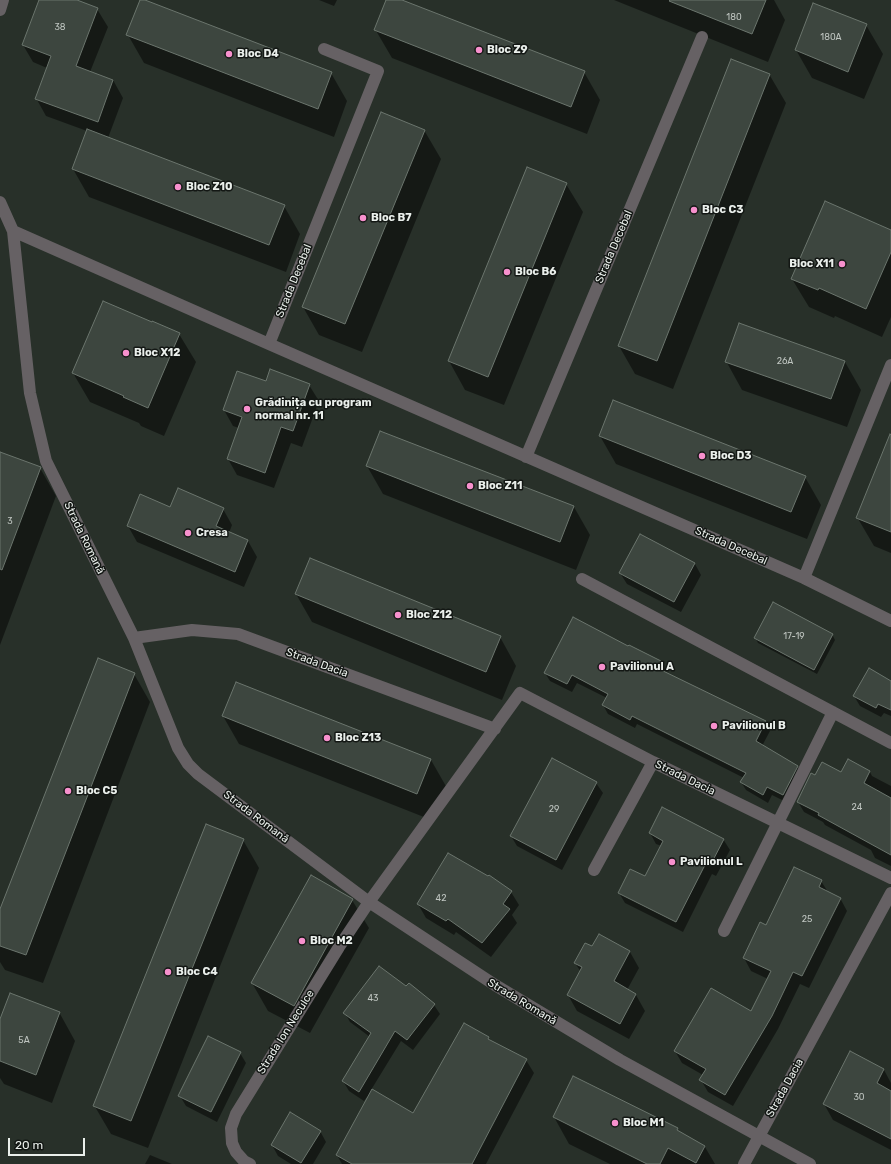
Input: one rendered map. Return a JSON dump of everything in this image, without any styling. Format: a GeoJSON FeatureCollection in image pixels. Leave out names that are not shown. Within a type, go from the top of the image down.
{"type":"FeatureCollection","features":[{"type":"Feature","properties":{"kind":"street"},"geometry":{"type":"LineString","coordinates":[[0,10],[3,0]]}},
{"type":"Feature","properties":{"kind":"street","name":"Strada Decebal"},"geometry":{"type":"LineString","coordinates":[[526,457],[702,37]]}},
{"type":"Feature","properties":{"kind":"street","name":"Strada Decebal"},"geometry":{"type":"LineString","coordinates":[[269,344],[378,71],[324,49]]}},
{"type":"Feature","properties":{"kind":"street"},"geometry":{"type":"LineString","coordinates":[[0,202],[13,231]]}},
{"type":"Feature","properties":{"kind":"street","name":"Strada Decebal"},"geometry":{"type":"LineString","coordinates":[[13,231],[804,578],[891,621]]}},
{"type":"Feature","properties":{"kind":"street","name":"Strada Romană"},"geometry":{"type":"LineString","coordinates":[[13,231],[30,393],[46,461],[134,638],[178,748],[188,764],[198,774],[369,902],[408,929],[508,993],[620,1060],[810,1164]]}},
{"type":"Feature","properties":{"kind":"street"},"geometry":{"type":"LineString","coordinates":[[804,578],[891,365]]}},
{"type":"Feature","properties":{"kind":"street"},"geometry":{"type":"LineString","coordinates":[[582,579],[891,742]]}},
{"type":"Feature","properties":{"kind":"street","name":"Strada Dacia"},"geometry":{"type":"LineString","coordinates":[[134,638],[192,630],[238,634],[495,729]]}},
{"type":"Feature","properties":{"kind":"street","name":"Strada Dacia"},"geometry":{"type":"LineString","coordinates":[[369,902],[520,693],[653,762],[891,878]]}},
{"type":"Feature","properties":{"kind":"street"},"geometry":{"type":"LineString","coordinates":[[724,931],[833,712]]}},
{"type":"Feature","properties":{"kind":"street"},"geometry":{"type":"LineString","coordinates":[[594,870],[653,762]]}},
{"type":"Feature","properties":{"kind":"street","name":"Strada Dacia"},"geometry":{"type":"LineString","coordinates":[[744,1164],[891,893]]}},
{"type":"Feature","properties":{"kind":"street","name":"Strada Ion Neculce"},"geometry":{"type":"LineString","coordinates":[[250,1164],[244,1161],[236,1152],[232,1143],[231,1128],[236,1114],[339,947],[369,902]]}},
{"type":"Feature","properties":{"kind":"building"},"geometry":{"type":"Polygon","coordinates":[[[39,0],[77,0],[98,8],[76,66],[113,80],[98,122],[35,99],[51,56],[22,45],[39,0]]]}},
{"type":"Feature","properties":{"kind":"building","name":"Bloc D4"},"geometry":{"type":"Polygon","coordinates":[[[140,0],[145,0],[332,72],[318,109],[126,35],[140,0]]]}},
{"type":"Feature","properties":{"kind":"building","name":"Bloc Z9"},"geometry":{"type":"Polygon","coordinates":[[[386,0],[402,0],[585,71],[571,107],[374,30],[386,0]]]}},
{"type":"Feature","properties":{"kind":"building"},"geometry":{"type":"Polygon","coordinates":[[[766,0],[752,34],[669,1],[766,0]]]}},
{"type":"Feature","properties":{"kind":"building"},"geometry":{"type":"Polygon","coordinates":[[[813,3],[867,24],[848,72],[795,50],[813,3]]]}},
{"type":"Feature","properties":{"kind":"building","name":"Bloc C3"},"geometry":{"type":"Polygon","coordinates":[[[731,59],[770,74],[657,361],[618,346],[731,59]]]}},
{"type":"Feature","properties":{"kind":"building","name":"Bloc B7"},"geometry":{"type":"Polygon","coordinates":[[[381,112],[425,130],[345,324],[302,307],[381,112]]]}},
{"type":"Feature","properties":{"kind":"building","name":"Bloc Z10"},"geometry":{"type":"Polygon","coordinates":[[[87,129],[285,205],[269,245],[72,169],[87,129]]]}},
{"type":"Feature","properties":{"kind":"building","name":"Bloc B6"},"geometry":{"type":"Polygon","coordinates":[[[527,167],[567,183],[488,377],[448,361],[527,167]]]}},
{"type":"Feature","properties":{"kind":"building","name":"Bloc X11"},"geometry":{"type":"Polygon","coordinates":[[[825,201],[891,230],[891,252],[866,309],[819,288],[818,290],[791,279],[825,201]]]}},
{"type":"Feature","properties":{"kind":"building","name":"Bloc X12"},"geometry":{"type":"Polygon","coordinates":[[[103,301],[180,333],[148,408],[72,373],[103,301]]]}},
{"type":"Feature","properties":{"kind":"building"},"geometry":{"type":"Polygon","coordinates":[[[739,323],[845,361],[831,399],[725,362],[739,323]]]}},
{"type":"Feature","properties":{"kind":"building"},"geometry":{"type":"Polygon","coordinates":[[[270,369],[310,384],[293,431],[281,427],[265,473],[227,459],[242,417],[223,410],[237,371],[266,381],[270,369]]]}},
{"type":"Feature","properties":{"kind":"building","name":"Bloc D3"},"geometry":{"type":"Polygon","coordinates":[[[613,400],[806,476],[791,512],[599,436],[613,400]]]}},
{"type":"Feature","properties":{"kind":"building","name":"Bloc Z11"},"geometry":{"type":"Polygon","coordinates":[[[380,431],[574,506],[560,542],[366,466],[380,431]]]}},
{"type":"Feature","properties":{"kind":"building"},"geometry":{"type":"Polygon","coordinates":[[[890,434],[891,435],[891,532],[856,518],[890,434]]]}},
{"type":"Feature","properties":{"kind":"building"},"geometry":{"type":"Polygon","coordinates":[[[0,452],[41,467],[2,570],[0,569],[0,452]]]}},
{"type":"Feature","properties":{"kind":"building","name":"Cresa"},"geometry":{"type":"Polygon","coordinates":[[[178,488],[224,508],[216,526],[248,540],[235,572],[127,526],[140,494],[170,507],[178,488]]]}},
{"type":"Feature","properties":{"kind":"building"},"geometry":{"type":"Polygon","coordinates":[[[640,534],[695,563],[674,602],[619,573],[640,534]]]}},
{"type":"Feature","properties":{"kind":"building","name":"Bloc Z12"},"geometry":{"type":"Polygon","coordinates":[[[310,558],[501,636],[486,672],[295,594],[310,558]]]}},
{"type":"Feature","properties":{"kind":"building"},"geometry":{"type":"Polygon","coordinates":[[[773,602],[833,634],[814,670],[754,638],[773,602]]]}},
{"type":"Feature","properties":{"kind":"building"},"geometry":{"type":"Polygon","coordinates":[[[573,617],[628,646],[629,645],[661,661],[657,668],[766,721],[756,741],[798,766],[783,795],[767,787],[763,795],[740,782],[746,773],[632,716],[630,720],[602,705],[608,694],[572,675],[567,684],[544,673],[573,617]]]}},
{"type":"Feature","properties":{"kind":"building","name":"Bloc C5"},"geometry":{"type":"Polygon","coordinates":[[[98,658],[135,673],[26,955],[0,946],[0,909],[98,658]]]}},
{"type":"Feature","properties":{"kind":"building"},"geometry":{"type":"Polygon","coordinates":[[[869,668],[891,681],[891,710],[878,704],[876,708],[853,696],[869,668]]]}},
{"type":"Feature","properties":{"kind":"building","name":"Bloc Z13"},"geometry":{"type":"Polygon","coordinates":[[[236,682],[431,759],[417,794],[222,716],[236,682]]]}},
{"type":"Feature","properties":{"kind":"building"},"geometry":{"type":"Polygon","coordinates":[[[552,758],[597,782],[556,860],[510,836],[552,758]]]}},
{"type":"Feature","properties":{"kind":"building"},"geometry":{"type":"Polygon","coordinates":[[[848,759],[870,771],[864,783],[891,798],[891,855],[818,815],[819,813],[797,802],[811,773],[815,775],[822,762],[841,772],[848,759]]]}},
{"type":"Feature","properties":{"kind":"building","name":"Pavilionul L"},"geometry":{"type":"Polygon","coordinates":[[[662,807],[724,839],[710,866],[706,863],[676,922],[618,893],[630,869],[645,876],[663,841],[649,833],[662,807]]]}},
{"type":"Feature","properties":{"kind":"building","name":"Bloc C4"},"geometry":{"type":"Polygon","coordinates":[[[206,824],[244,839],[131,1121],[93,1106],[206,824]]]}},
{"type":"Feature","properties":{"kind":"building"},"geometry":{"type":"Polygon","coordinates":[[[448,853],[488,876],[489,875],[512,891],[503,904],[510,909],[482,943],[448,919],[446,921],[417,904],[448,853]]]}},
{"type":"Feature","properties":{"kind":"building"},"geometry":{"type":"Polygon","coordinates":[[[794,867],[822,880],[819,887],[841,898],[802,976],[793,972],[772,1016],[725,1095],[699,1080],[706,1069],[674,1051],[711,988],[751,1011],[771,971],[743,958],[760,922],[766,925],[794,867]]]}},
{"type":"Feature","properties":{"kind":"building","name":"Bloc M2"},"geometry":{"type":"Polygon","coordinates":[[[311,875],[353,899],[294,1006],[251,983],[311,875]]]}},
{"type":"Feature","properties":{"kind":"building"},"geometry":{"type":"Polygon","coordinates":[[[599,934],[630,951],[614,981],[636,994],[620,1024],[567,995],[582,967],[574,963],[585,943],[592,946],[599,934]]]}},
{"type":"Feature","properties":{"kind":"building"},"geometry":{"type":"Polygon","coordinates":[[[379,966],[406,986],[409,983],[435,1004],[407,1040],[395,1031],[359,1092],[342,1081],[371,1033],[343,1013],[379,966]]]}},
{"type":"Feature","properties":{"kind":"building"},"geometry":{"type":"Polygon","coordinates":[[[10,993],[60,1012],[36,1075],[0,1061],[0,1019],[10,993]]]}},
{"type":"Feature","properties":{"kind":"building"},"geometry":{"type":"Polygon","coordinates":[[[464,1023],[489,1037],[488,1039],[527,1059],[472,1164],[352,1164],[336,1155],[372,1089],[413,1113],[464,1023]]]}},
{"type":"Feature","properties":{"kind":"building"},"geometry":{"type":"Polygon","coordinates":[[[208,1036],[241,1052],[211,1112],[178,1096],[208,1036]]]}},
{"type":"Feature","properties":{"kind":"building"},"geometry":{"type":"Polygon","coordinates":[[[850,1051],[884,1069],[877,1083],[891,1091],[891,1139],[823,1104],[850,1051]]]}},
{"type":"Feature","properties":{"kind":"building","name":"Bloc M1"},"geometry":{"type":"Polygon","coordinates":[[[573,1076],[678,1128],[677,1130],[705,1146],[696,1163],[668,1148],[660,1164],[647,1164],[553,1117],[573,1076]]]}},
{"type":"Feature","properties":{"kind":"building"},"geometry":{"type":"Polygon","coordinates":[[[290,1112],[321,1131],[301,1163],[271,1145],[290,1112]]]}},
{"type":"Feature","properties":{"kind":"place","name":"Bloc Z9"},"geometry":{"type":"Point","coordinates":[479,50]}},
{"type":"Feature","properties":{"kind":"place","name":"Bloc D4"},"geometry":{"type":"Point","coordinates":[229,54]}},
{"type":"Feature","properties":{"kind":"place","name":"Bloc Z10"},"geometry":{"type":"Point","coordinates":[178,187]}},
{"type":"Feature","properties":{"kind":"place","name":"Bloc C3"},"geometry":{"type":"Point","coordinates":[694,210]}},
{"type":"Feature","properties":{"kind":"place","name":"Bloc B7"},"geometry":{"type":"Point","coordinates":[363,218]}},
{"type":"Feature","properties":{"kind":"place","name":"Bloc X11"},"geometry":{"type":"Point","coordinates":[842,264]}},
{"type":"Feature","properties":{"kind":"place","name":"Bloc B6"},"geometry":{"type":"Point","coordinates":[507,272]}},
{"type":"Feature","properties":{"kind":"place","name":"Bloc X12"},"geometry":{"type":"Point","coordinates":[126,353]}},
{"type":"Feature","properties":{"kind":"place","name":"Grădinița cu program normal nr. 11"},"geometry":{"type":"Point","coordinates":[247,409]}},
{"type":"Feature","properties":{"kind":"place","name":"Bloc D3"},"geometry":{"type":"Point","coordinates":[702,456]}},
{"type":"Feature","properties":{"kind":"place","name":"Bloc Z11"},"geometry":{"type":"Point","coordinates":[470,486]}},
{"type":"Feature","properties":{"kind":"place","name":"Cresa"},"geometry":{"type":"Point","coordinates":[188,533]}},
{"type":"Feature","properties":{"kind":"place","name":"Bloc Z12"},"geometry":{"type":"Point","coordinates":[398,615]}},
{"type":"Feature","properties":{"kind":"place","name":"Pavilionul A"},"geometry":{"type":"Point","coordinates":[602,667]}},
{"type":"Feature","properties":{"kind":"place","name":"Pavilionul B"},"geometry":{"type":"Point","coordinates":[714,726]}},
{"type":"Feature","properties":{"kind":"place","name":"Bloc Z13"},"geometry":{"type":"Point","coordinates":[327,738]}},
{"type":"Feature","properties":{"kind":"place","name":"Bloc C5"},"geometry":{"type":"Point","coordinates":[68,791]}},
{"type":"Feature","properties":{"kind":"place","name":"Pavilionul L"},"geometry":{"type":"Point","coordinates":[672,862]}},
{"type":"Feature","properties":{"kind":"place","name":"Bloc M2"},"geometry":{"type":"Point","coordinates":[302,941]}},
{"type":"Feature","properties":{"kind":"place","name":"Bloc C4"},"geometry":{"type":"Point","coordinates":[168,972]}},
{"type":"Feature","properties":{"kind":"place","name":"Bloc M1"},"geometry":{"type":"Point","coordinates":[615,1123]}}]}
